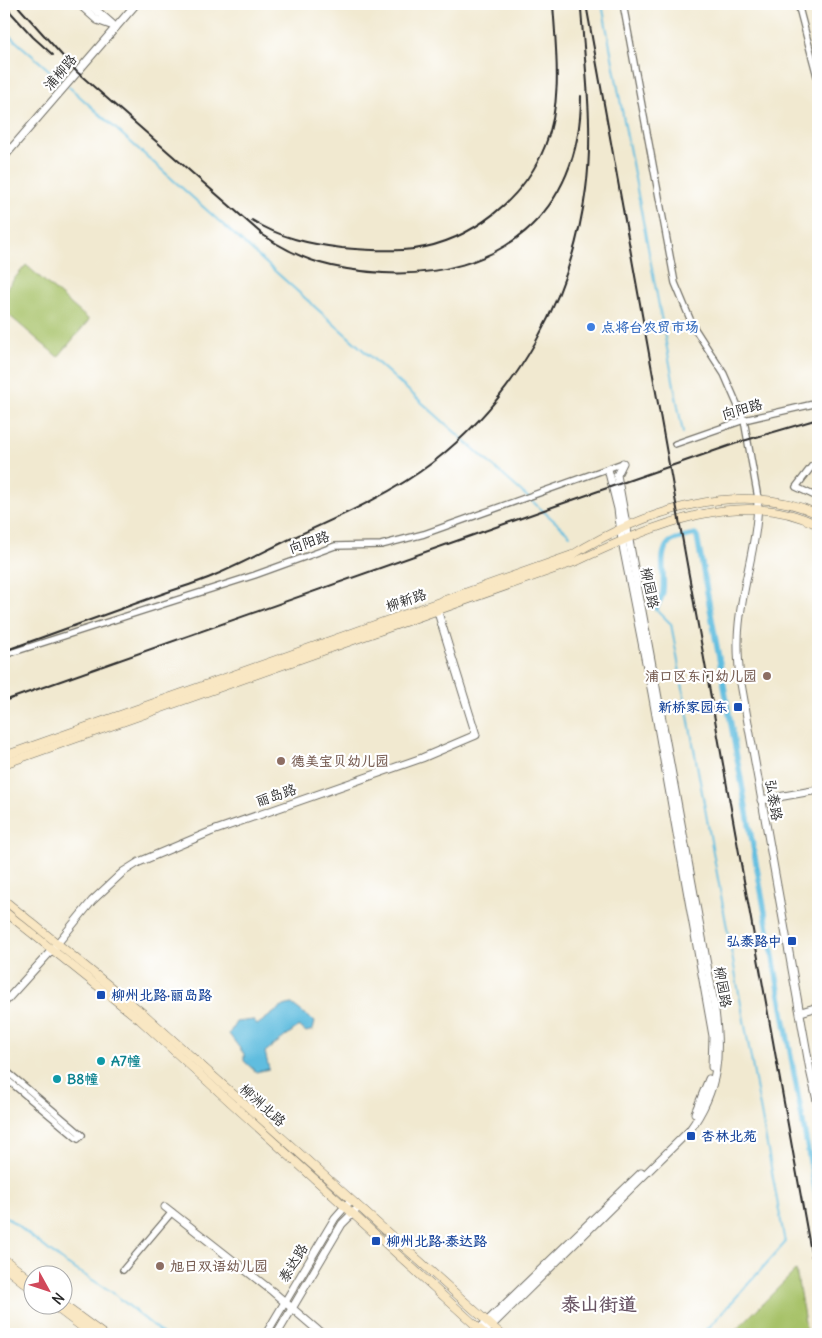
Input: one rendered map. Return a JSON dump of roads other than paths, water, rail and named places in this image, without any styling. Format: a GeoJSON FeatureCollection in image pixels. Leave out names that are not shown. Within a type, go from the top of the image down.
{"type":"FeatureCollection","features":[{"type":"Feature","properties":{"kind":"main road","name":"柳新路"},"geometry":{"type":"LineString","coordinates":[[4,764],[437,607],[572,555],[623,528],[699,504],[758,498],[792,504],[818,514]]}},
{"type":"Feature","properties":{"kind":"main road","name":"柳新路"},"geometry":{"type":"LineString","coordinates":[[4,756],[437,607],[577,561],[625,539],[711,512],[758,509],[787,513],[818,525]]}},
{"type":"Feature","properties":{"kind":"main road","name":"柳洲北路"},"geometry":{"type":"LineString","coordinates":[[4,900],[144,1014],[348,1204],[481,1333]]}},
{"type":"Feature","properties":{"kind":"main road","name":"柳洲北路"},"geometry":{"type":"LineString","coordinates":[[4,911],[140,1020],[348,1204]]}},
{"type":"Feature","properties":{"kind":"main road","name":"柳洲北路"},"geometry":{"type":"LineString","coordinates":[[355,1211],[501,1334]]}},
{"type":"Feature","properties":{"kind":"main road"},"geometry":{"type":"LineString","coordinates":[[4,1259],[22,1273]]}},
{"type":"Feature","properties":{"kind":"main road"},"geometry":{"type":"LineString","coordinates":[[4,1267],[22,1281]]}},
{"type":"Feature","properties":{"kind":"main road"},"geometry":{"type":"LineString","coordinates":[[72,1311],[103,1334]]}},
{"type":"Feature","properties":{"kind":"main road"},"geometry":{"type":"LineString","coordinates":[[68,1316],[92,1334]]}},
{"type":"Feature","properties":{"kind":"street"},"geometry":{"type":"LineString","coordinates":[[79,4],[97,20],[116,27]]}},
{"type":"Feature","properties":{"kind":"street"},"geometry":{"type":"LineString","coordinates":[[89,4],[116,27]]}},
{"type":"Feature","properties":{"kind":"street","name":"浦柳路"},"geometry":{"type":"LineString","coordinates":[[4,157],[136,4]]}},
{"type":"Feature","properties":{"kind":"street"},"geometry":{"type":"LineString","coordinates":[[623,4],[675,283],[693,326],[724,374],[744,420],[758,498]]}},
{"type":"Feature","properties":{"kind":"street"},"geometry":{"type":"LineString","coordinates":[[798,4],[818,80]]}},
{"type":"Feature","properties":{"kind":"street","name":"向阳路"},"geometry":{"type":"LineString","coordinates":[[675,444],[744,420],[818,403]]}},
{"type":"Feature","properties":{"kind":"street"},"geometry":{"type":"LineString","coordinates":[[623,463],[617,475],[623,528]]}},
{"type":"Feature","properties":{"kind":"street","name":"向阳路"},"geometry":{"type":"LineString","coordinates":[[4,656],[255,575],[335,546],[381,545],[398,542],[623,463]]}},
{"type":"Feature","properties":{"kind":"street"},"geometry":{"type":"LineString","coordinates":[[818,465],[812,466],[796,487],[814,496],[818,491]]}},
{"type":"Feature","properties":{"kind":"street"},"geometry":{"type":"LineString","coordinates":[[608,469],[623,528]]}},
{"type":"Feature","properties":{"kind":"street","name":"弘泰路"},"geometry":{"type":"LineString","coordinates":[[758,498],[758,509],[739,624],[738,653],[744,704],[818,1105]]}},
{"type":"Feature","properties":{"kind":"street","name":"柳园路"},"geometry":{"type":"LineString","coordinates":[[481,1333],[684,1130],[697,1111],[712,1071],[713,1036],[623,528]]}},
{"type":"Feature","properties":{"kind":"street","name":"丽岛路"},"geometry":{"type":"LineString","coordinates":[[4,1003],[104,889],[123,872],[156,853],[210,832],[422,758],[476,735],[437,607]]}},
{"type":"Feature","properties":{"kind":"street"},"geometry":{"type":"LineString","coordinates":[[761,800],[818,790]]}},
{"type":"Feature","properties":{"kind":"street"},"geometry":{"type":"LineString","coordinates":[[800,1012],[818,1008]]}},
{"type":"Feature","properties":{"kind":"street"},"geometry":{"type":"LineString","coordinates":[[4,1069],[82,1135],[78,1139],[4,1077]]}},
{"type":"Feature","properties":{"kind":"street","name":"泰达路"},"geometry":{"type":"LineString","coordinates":[[266,1334],[335,1218],[348,1204]]}},
{"type":"Feature","properties":{"kind":"street"},"geometry":{"type":"LineString","coordinates":[[165,1206],[293,1308],[322,1334]]}},
{"type":"Feature","properties":{"kind":"street","name":"泰达路"},"geometry":{"type":"LineString","coordinates":[[277,1334],[342,1224],[355,1211]]}},
{"type":"Feature","properties":{"kind":"street"},"geometry":{"type":"LineString","coordinates":[[123,1270],[172,1212]]}},
{"type":"Feature","properties":{"kind":"water"},"geometry":{"type":"Polygon","coordinates":[[[292,1004],[315,1022],[313,1030],[306,1032],[299,1026],[265,1052],[269,1069],[256,1072],[244,1061],[244,1054],[229,1034],[236,1022],[253,1020],[257,1025],[283,1006],[292,1004]]]}},
{"type":"Feature","properties":{"kind":"waterway"},"geometry":{"type":"LineString","coordinates":[[602,4],[683,433]]}},
{"type":"Feature","properties":{"kind":"waterway"},"geometry":{"type":"LineString","coordinates":[[4,31],[64,83]]}},
{"type":"Feature","properties":{"kind":"waterway"},"geometry":{"type":"LineString","coordinates":[[68,86],[570,535]]}},
{"type":"Feature","properties":{"kind":"waterway"},"geometry":{"type":"LineString","coordinates":[[656,608],[663,593],[663,559],[666,547],[674,540],[695,534],[697,536],[818,1206]]}},
{"type":"Feature","properties":{"kind":"waterway"},"geometry":{"type":"LineString","coordinates":[[651,604],[671,624],[785,1243],[703,1334]]}},
{"type":"Feature","properties":{"kind":"waterway"},"geometry":{"type":"LineString","coordinates":[[4,1215],[65,1263],[112,1292],[163,1334]]}},
{"type":"Feature","properties":{"kind":"railway"},"geometry":{"type":"LineString","coordinates":[[16,4],[77,72],[263,235],[306,258],[350,270],[383,273],[425,272],[462,265],[496,251],[525,231],[549,206],[566,175],[577,138],[581,96]]}},
{"type":"Feature","properties":{"kind":"railway"},"geometry":{"type":"LineString","coordinates":[[252,220],[284,236],[307,242],[369,250],[414,249],[456,237],[475,227],[509,200],[524,183],[536,165],[551,129],[557,76],[553,4]]}},
{"type":"Feature","properties":{"kind":"railway"},"geometry":{"type":"LineString","coordinates":[[586,4],[818,1291]]}},
{"type":"Feature","properties":{"kind":"railway"},"geometry":{"type":"LineString","coordinates":[[4,5],[33,37],[53,55]]}},
{"type":"Feature","properties":{"kind":"railway"},"geometry":{"type":"LineString","coordinates":[[4,651],[207,578],[363,505],[416,475],[432,463],[463,436],[490,407],[515,375],[536,341],[554,305],[568,268],[579,229],[586,189],[589,144],[588,99],[581,9]]}},
{"type":"Feature","properties":{"kind":"railway"},"geometry":{"type":"LineString","coordinates":[[4,701],[561,504],[743,441],[818,419]]}},
{"type":"Feature","properties":{"kind":"place","name":"点将台农贸市场"},"geometry":{"type":"Point","coordinates":[591,327]}},
{"type":"Feature","properties":{"kind":"place","name":"浦口区东门幼儿园"},"geometry":{"type":"Point","coordinates":[767,676]}},
{"type":"Feature","properties":{"kind":"place","name":"新桥家园东"},"geometry":{"type":"Point","coordinates":[738,707]}},
{"type":"Feature","properties":{"kind":"place","name":"德美宝贝幼儿园"},"geometry":{"type":"Point","coordinates":[281,761]}},
{"type":"Feature","properties":{"kind":"place","name":"弘泰路中"},"geometry":{"type":"Point","coordinates":[792,941]}},
{"type":"Feature","properties":{"kind":"place","name":"柳州北路·丽岛路"},"geometry":{"type":"Point","coordinates":[101,995]}},
{"type":"Feature","properties":{"kind":"place","name":"A7幢"},"geometry":{"type":"Point","coordinates":[101,1061]}},
{"type":"Feature","properties":{"kind":"place","name":"B8幢"},"geometry":{"type":"Point","coordinates":[57,1079]}},
{"type":"Feature","properties":{"kind":"place","name":"杏林北苑"},"geometry":{"type":"Point","coordinates":[691,1136]}},
{"type":"Feature","properties":{"kind":"place","name":"柳州北路·泰达路"},"geometry":{"type":"Point","coordinates":[376,1241]}},
{"type":"Feature","properties":{"kind":"place","name":"旭日双语幼儿园"},"geometry":{"type":"Point","coordinates":[160,1266]}},
{"type":"Feature","properties":{"kind":"district","name":"泰山街道"},"geometry":{"type":"Point","coordinates":[599,1304]}}]}
